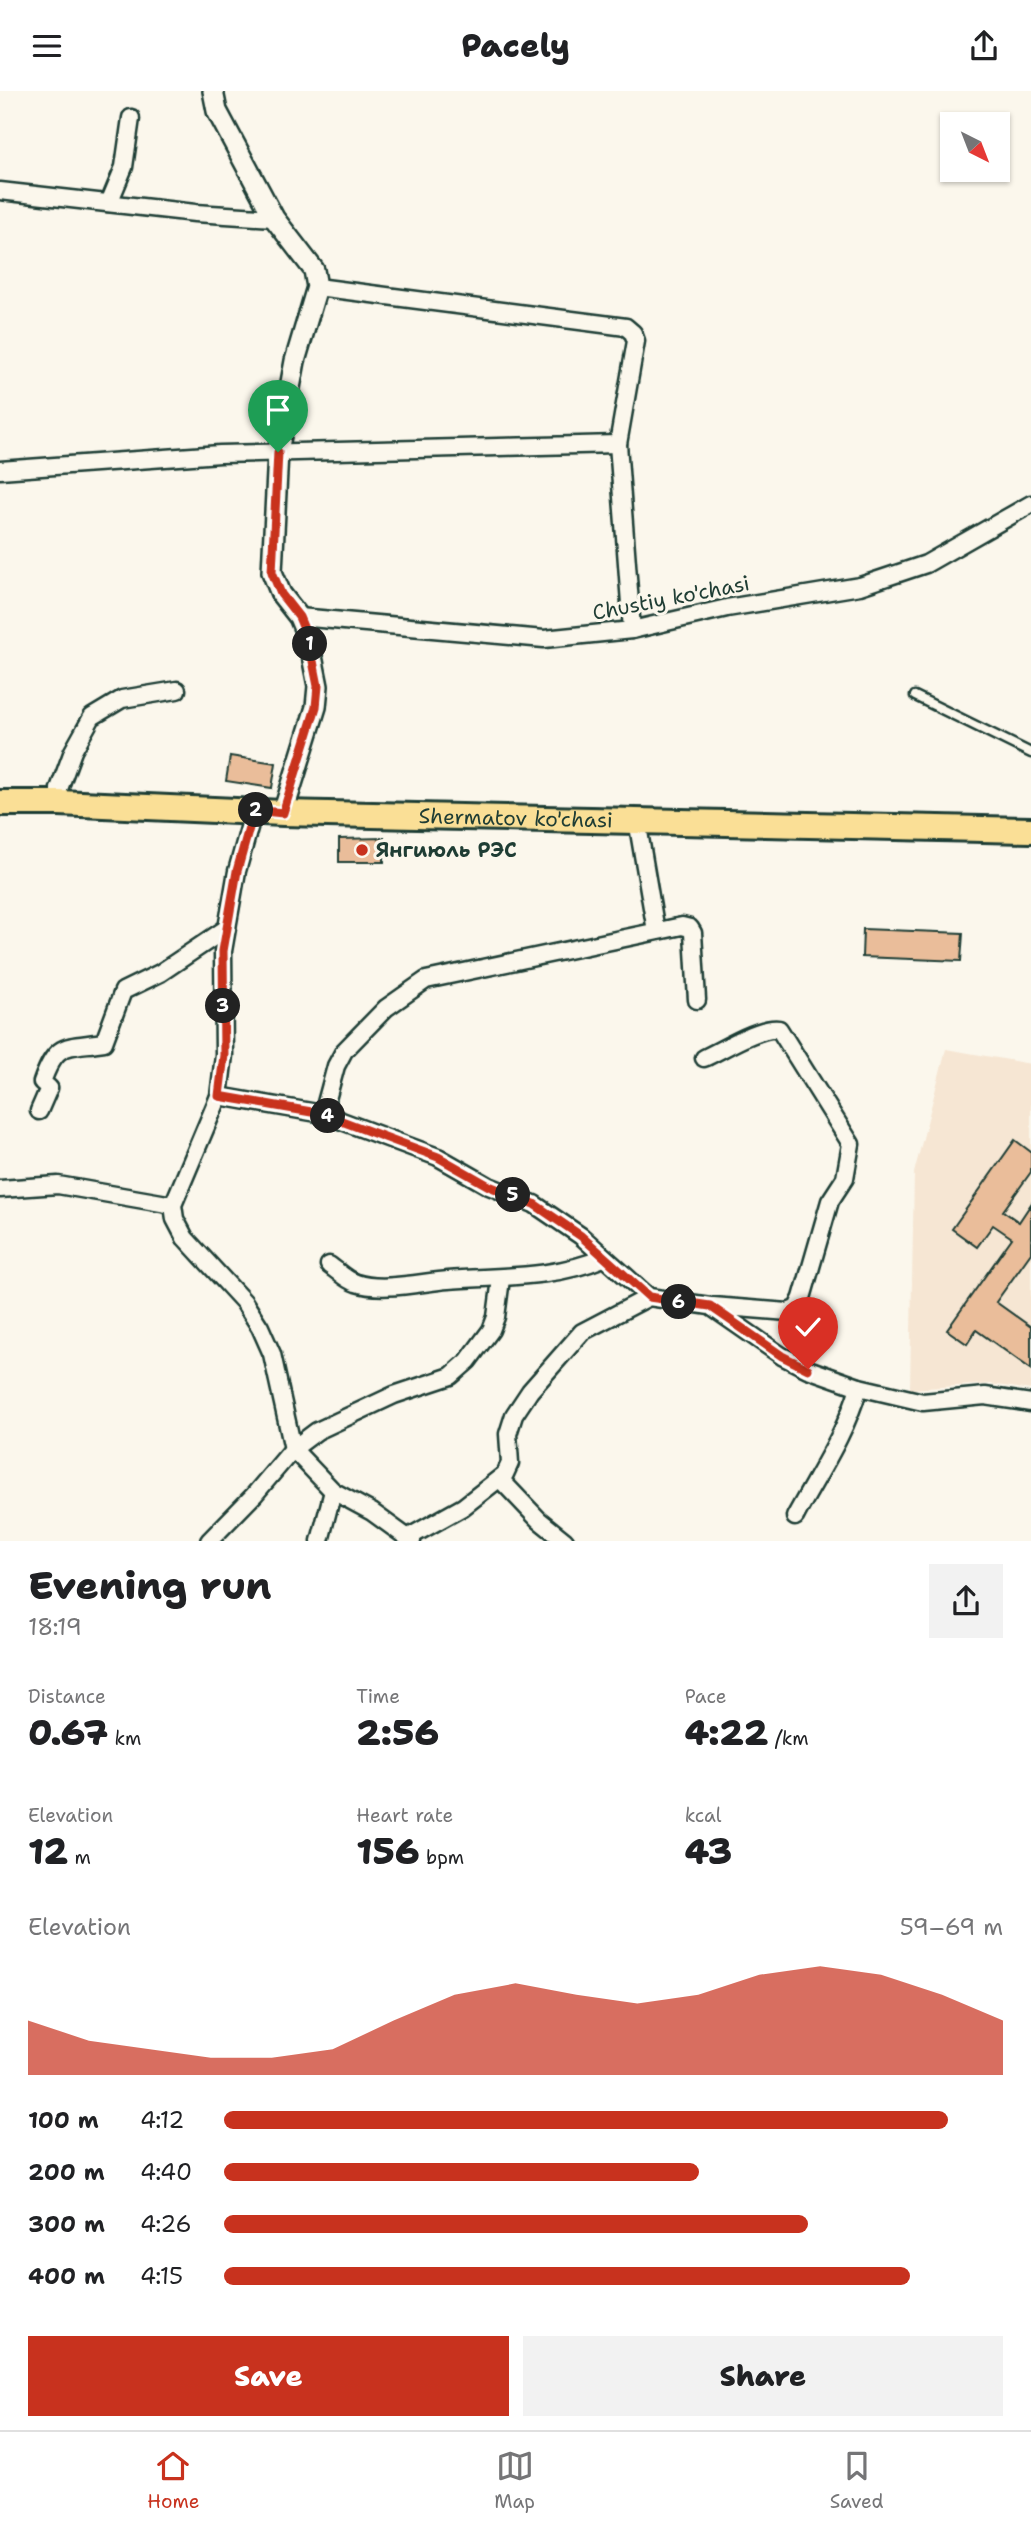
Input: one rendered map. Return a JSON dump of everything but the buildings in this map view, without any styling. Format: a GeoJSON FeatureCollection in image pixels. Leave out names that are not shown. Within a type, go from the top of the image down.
{"type":"FeatureCollection","features":[{"type":"Feature","properties":{"kind":"main road","name":"Shermatov ko'chasi"},"geometry":{"type":"LineString","coordinates":[[0,803],[283,813],[1031,830]]}},
{"type":"Feature","properties":{"kind":"street"},"geometry":{"type":"LineString","coordinates":[[213,91],[217,111],[274,218],[314,270],[317,287],[295,361],[278,452],[272,572],[281,594],[299,617],[309,641],[318,686],[316,707],[283,813]]}},
{"type":"Feature","properties":{"kind":"street"},"geometry":{"type":"LineString","coordinates":[[109,203],[124,167],[131,118]]}},
{"type":"Feature","properties":{"kind":"street"},"geometry":{"type":"LineString","coordinates":[[0,191],[195,213],[274,218]]}},
{"type":"Feature","properties":{"kind":"street"},"geometry":{"type":"LineString","coordinates":[[317,287],[625,327],[633,333],[636,341],[618,445],[632,630]]}},
{"type":"Feature","properties":{"kind":"street"},"geometry":{"type":"LineString","coordinates":[[0,470],[278,452],[618,445]]}},
{"type":"Feature","properties":{"kind":"street","name":"Chustiy ko'chasi"},"geometry":{"type":"LineString","coordinates":[[299,617],[544,639],[632,630],[727,608],[860,586],[926,564],[1031,504]]}},
{"type":"Feature","properties":{"kind":"street"},"geometry":{"type":"LineString","coordinates":[[59,803],[60,789],[73,751],[92,717],[122,699],[177,690]]}},
{"type":"Feature","properties":{"kind":"street"},"geometry":{"type":"LineString","coordinates":[[254,810],[237,871],[223,951],[224,1055],[219,1096],[173,1205],[175,1219],[185,1238],[243,1302],[260,1327],[272,1354],[293,1449],[332,1491],[372,1512],[410,1539],[463,1507],[500,1479],[510,1463],[508,1434],[514,1415],[530,1391],[582,1332],[649,1297]]}},
{"type":"Feature","properties":{"kind":"street"},"geometry":{"type":"LineString","coordinates":[[637,820],[656,931]]}},
{"type":"Feature","properties":{"kind":"street"},"geometry":{"type":"LineString","coordinates":[[323,1114],[336,1066],[344,1051],[386,1008],[426,979],[682,926],[692,930],[697,1000]]}},
{"type":"Feature","properties":{"kind":"street"},"geometry":{"type":"LineString","coordinates":[[39,1111],[49,1088],[42,1082],[51,1058],[64,1048],[104,1042],[123,991],[160,973],[227,928]]}},
{"type":"Feature","properties":{"kind":"street"},"geometry":{"type":"LineString","coordinates":[[219,1096],[323,1114],[438,1157],[489,1186],[534,1204],[581,1236],[649,1297],[710,1306],[788,1312],[797,1308],[802,1298],[830,1201],[845,1178],[851,1144],[779,1029],[771,1028],[704,1058]]}},
{"type":"Feature","properties":{"kind":"street"},"geometry":{"type":"LineString","coordinates":[[0,1189],[58,1185],[173,1205]]}},
{"type":"Feature","properties":{"kind":"street"},"geometry":{"type":"LineString","coordinates":[[330,1265],[348,1280],[365,1285],[500,1279],[582,1267],[603,1258]]}},
{"type":"Feature","properties":{"kind":"street"},"geometry":{"type":"LineString","coordinates":[[209,1541],[254,1495],[293,1449],[317,1431],[394,1395],[451,1376],[468,1361],[491,1330],[496,1317],[500,1279]]}},
{"type":"Feature","properties":{"kind":"street"},"geometry":{"type":"LineString","coordinates":[[710,1306],[782,1356],[808,1369],[859,1387],[923,1402],[985,1396],[1031,1403]]}},
{"type":"Feature","properties":{"kind":"street"},"geometry":{"type":"LineString","coordinates":[[795,1517],[838,1442],[859,1387]]}},
{"type":"Feature","properties":{"kind":"street"},"geometry":{"type":"LineString","coordinates":[[500,1479],[539,1520],[565,1541]]}},
{"type":"Feature","properties":{"kind":"street"},"geometry":{"type":"LineString","coordinates":[[320,1541],[332,1491]]}},
{"type":"Feature","properties":{"kind":"lane"},"geometry":{"type":"LineString","coordinates":[[915,696],[1031,753]]}},
{"type":"Feature","properties":{"kind":"shaded area"},"geometry":{"type":"Polygon","coordinates":[[[946,1049],[1031,1064],[1031,1390],[990,1384],[910,1389],[914,1173],[946,1049]]]}},
{"type":"Feature","properties":{"kind":"place","name":"Янгиюль РЭС"},"geometry":{"type":"Point","coordinates":[362,850]}},
{"type":"Feature","properties":{"kind":"route"},"geometry":{"type":"LineString","coordinates":[[278,452],[272,572],[281,594],[299,617],[309,641],[318,686],[316,707],[283,813],[254,810],[237,871],[223,951],[224,1055],[219,1096],[323,1114],[438,1157],[489,1186],[534,1204],[581,1236],[649,1297],[710,1306],[782,1356],[808,1369]]}}]}
